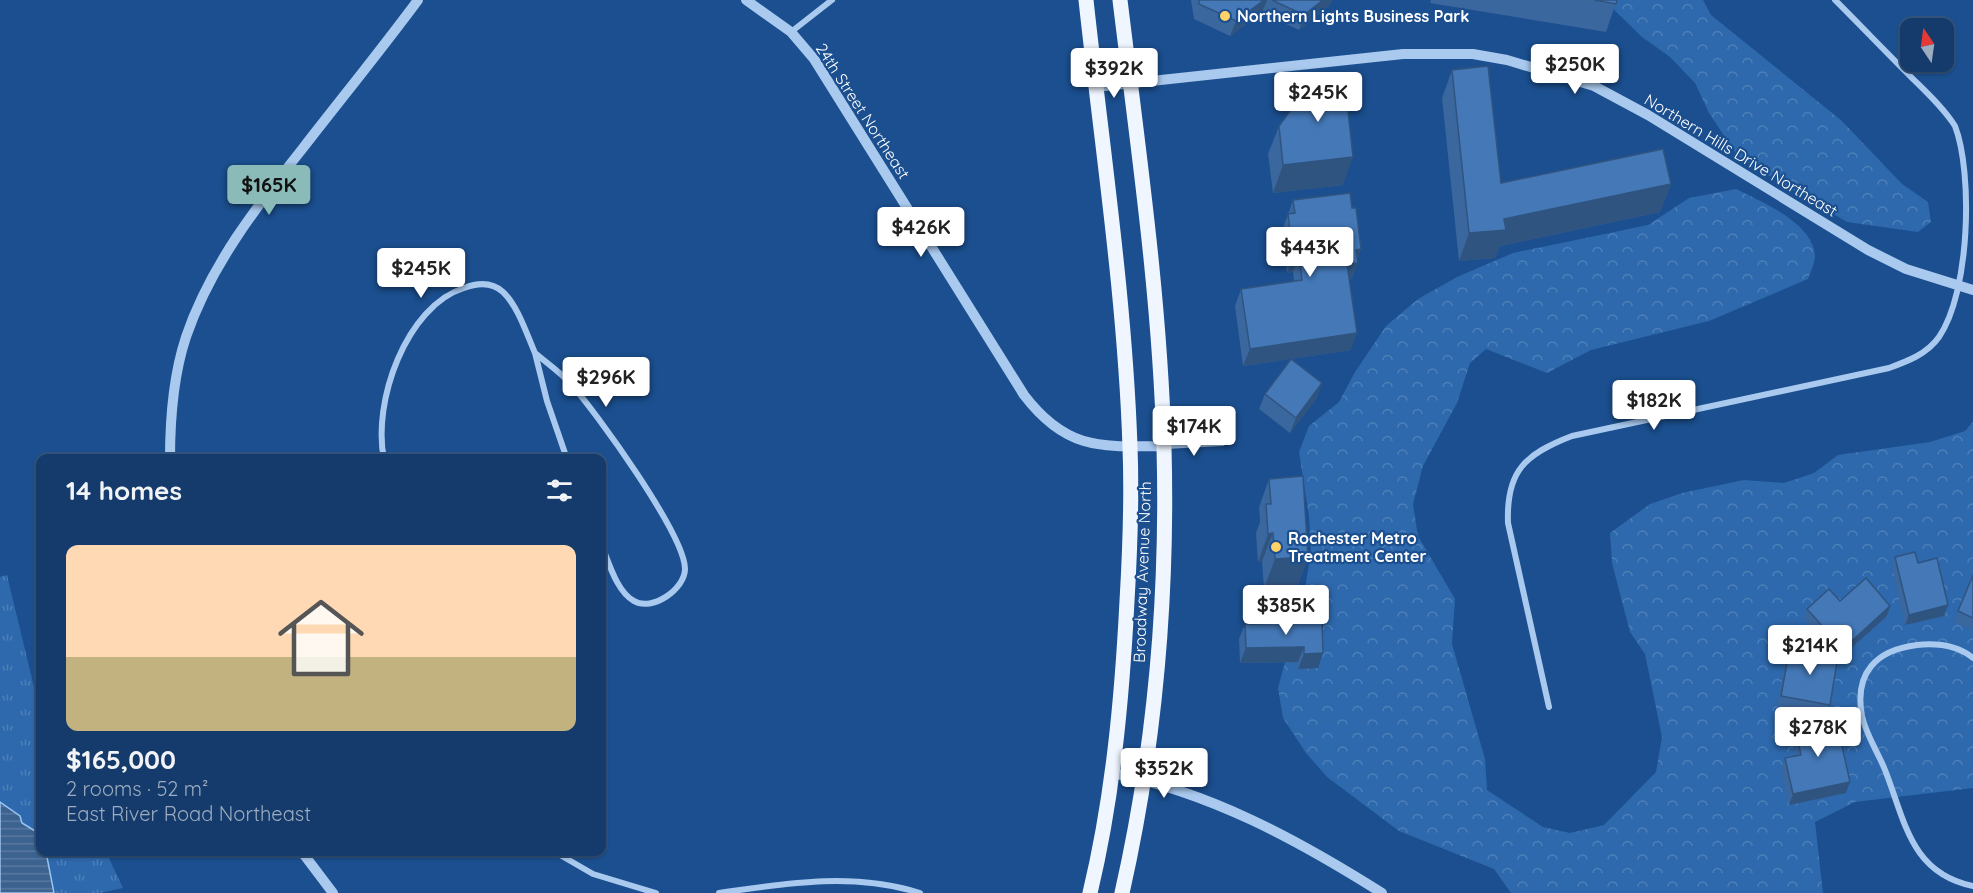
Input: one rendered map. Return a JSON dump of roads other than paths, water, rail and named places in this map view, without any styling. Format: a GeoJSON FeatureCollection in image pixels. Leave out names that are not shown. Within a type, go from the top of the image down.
{"type":"FeatureCollection","features":[{"type":"Feature","properties":{"kind":"main road","name":"Broadway Avenue North"},"geometry":{"type":"LineString","coordinates":[[1086,0],[1117,276],[1130,446],[1130,537],[1125,640],[1112,773],[1090,893]]}},
{"type":"Feature","properties":{"kind":"main road","name":"Broadway Avenue North"},"geometry":{"type":"LineString","coordinates":[[1120,0],[1156,331],[1164,446],[1163,582],[1145,780],[1122,893]]}},
{"type":"Feature","properties":{"kind":"street"},"geometry":{"type":"LineString","coordinates":[[170,454],[173,402],[180,358],[205,292],[238,235],[274,185],[418,0]]}},
{"type":"Feature","properties":{"kind":"street","name":"24th Street Northeast"},"geometry":{"type":"LineString","coordinates":[[746,0],[791,32],[814,59],[1033,407],[1047,423],[1082,441],[1130,446],[1164,446]]}},
{"type":"Feature","properties":{"kind":"street"},"geometry":{"type":"LineString","coordinates":[[791,32],[832,0]]}},
{"type":"Feature","properties":{"kind":"street"},"geometry":{"type":"LineString","coordinates":[[1549,706],[1508,523],[1507,496],[1515,475],[1530,459],[1546,446],[1572,436],[1889,368],[1909,361],[1925,351],[1938,338],[1949,319],[1958,287],[1971,219],[1972,178],[1966,149],[1955,125],[1935,101],[1835,0]]}},
{"type":"Feature","properties":{"kind":"street","name":"Northern Hills Drive Northeast"},"geometry":{"type":"LineString","coordinates":[[1096,87],[1403,54],[1473,54],[1507,60],[1594,86],[1648,115],[1868,250],[1905,269],[1973,290]]}},
{"type":"Feature","properties":{"kind":"street"},"geometry":{"type":"LineString","coordinates":[[383,454],[380,432],[392,378],[415,328],[427,310],[440,298],[472,285],[496,287],[509,299],[535,354],[547,401],[565,454]]}},
{"type":"Feature","properties":{"kind":"street"},"geometry":{"type":"LineString","coordinates":[[535,354],[568,381],[621,449],[682,550],[685,572],[683,580],[666,597],[643,604],[634,602],[618,582],[606,555]]}},
{"type":"Feature","properties":{"kind":"street"},"geometry":{"type":"LineString","coordinates":[[1164,446],[1222,443]]}},
{"type":"Feature","properties":{"kind":"street"},"geometry":{"type":"LineString","coordinates":[[1973,658],[1950,646],[1933,644],[1907,646],[1884,653],[1863,679],[1861,699],[1863,717],[1894,795],[1907,836],[1921,856],[1941,873],[1961,884],[1973,886]]}},
{"type":"Feature","properties":{"kind":"street"},"geometry":{"type":"LineString","coordinates":[[1112,773],[1175,787],[1232,810],[1296,843],[1382,893]]}},
{"type":"Feature","properties":{"kind":"street"},"geometry":{"type":"LineString","coordinates":[[306,856],[333,893]]}},
{"type":"Feature","properties":{"kind":"street"},"geometry":{"type":"LineString","coordinates":[[562,856],[593,874],[656,893]]}},
{"type":"Feature","properties":{"kind":"street"},"geometry":{"type":"LineString","coordinates":[[719,893],[821,880],[879,884],[920,893]]}},
{"type":"Feature","properties":{"kind":"place","name":"Northern Lights Business Park"},"geometry":{"type":"Point","coordinates":[1225,16]}},
{"type":"Feature","properties":{"kind":"place","name":"Rochester Metro Treatment Center"},"geometry":{"type":"Point","coordinates":[1276,547]}}]}
